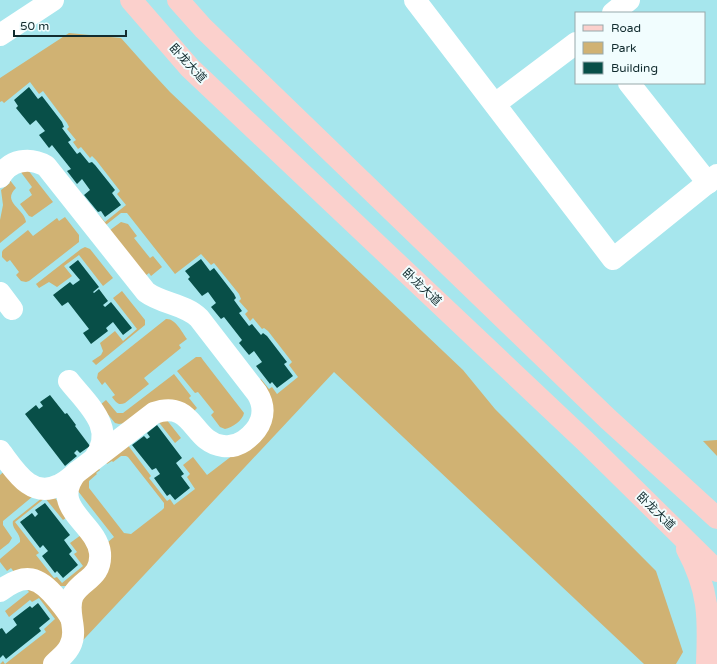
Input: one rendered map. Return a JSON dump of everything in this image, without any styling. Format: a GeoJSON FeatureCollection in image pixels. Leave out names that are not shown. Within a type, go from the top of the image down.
{"type":"FeatureCollection","features":[{"type":"Feature","properties":{"kind":"main road","name":"卧龙大道"},"geometry":{"type":"LineString","coordinates":[[131,0],[190,68],[585,441],[717,571]]}},
{"type":"Feature","properties":{"kind":"main road"},"geometry":{"type":"LineString","coordinates":[[178,0],[208,34],[608,419],[708,503],[717,518]]}},
{"type":"Feature","properties":{"kind":"main road"},"geometry":{"type":"LineString","coordinates":[[678,532],[697,567],[705,595],[710,658]]}},
{"type":"Feature","properties":{"kind":"street"},"geometry":{"type":"LineString","coordinates":[[0,35],[53,0]]}},
{"type":"Feature","properties":{"kind":"street"},"geometry":{"type":"LineString","coordinates":[[415,0],[613,259],[712,179],[630,84]]}},
{"type":"Feature","properties":{"kind":"street"},"geometry":{"type":"LineString","coordinates":[[614,12],[629,0]]}},
{"type":"Feature","properties":{"kind":"street"},"geometry":{"type":"LineString","coordinates":[[496,104],[575,44]]}},
{"type":"Feature","properties":{"kind":"street"},"geometry":{"type":"LineString","coordinates":[[0,177],[6,168],[18,162],[28,160],[46,166],[146,292],[154,297],[188,310],[199,318],[260,397],[262,408],[261,420],[254,433],[242,442],[231,446],[218,446],[210,442],[201,435],[188,418],[180,413],[165,410],[154,413],[60,485],[51,488],[44,488]]}},
{"type":"Feature","properties":{"kind":"street"},"geometry":{"type":"LineString","coordinates":[[69,381],[98,418],[109,427],[119,429],[138,424]]}},
{"type":"Feature","properties":{"kind":"street"},"geometry":{"type":"LineString","coordinates":[[75,514],[69,501],[68,492],[71,480],[101,448],[103,440],[102,427],[98,418]]}},
{"type":"Feature","properties":{"kind":"street"},"geometry":{"type":"LineString","coordinates":[[0,451],[24,481],[32,486],[44,488],[60,495],[96,542],[99,550],[100,558],[94,575],[78,588],[73,595],[71,604],[71,618],[74,630],[72,641],[70,646],[54,664]]}},
{"type":"Feature","properties":{"kind":"street"},"geometry":{"type":"LineString","coordinates":[[1,590],[11,583],[22,579],[37,581],[48,588],[71,618]]}},
{"type":"Feature","properties":{"kind":"green space"},"geometry":{"type":"Polygon","coordinates":[[[69,33],[121,38],[170,92],[463,370],[495,409],[656,571],[683,652],[676,664],[644,664],[334,372],[72,652],[78,635],[75,612],[76,602],[81,593],[94,581],[102,569],[104,556],[103,546],[114,537],[74,486],[80,476],[95,463],[100,470],[89,481],[89,488],[124,533],[131,534],[162,510],[164,508],[164,503],[128,457],[121,456],[113,462],[112,461],[107,464],[103,458],[152,419],[159,416],[170,415],[166,419],[181,438],[175,443],[157,420],[127,444],[151,476],[149,478],[167,501],[170,499],[174,505],[195,489],[187,477],[190,474],[183,465],[193,457],[207,475],[256,436],[261,430],[266,417],[266,397],[255,383],[261,379],[269,389],[272,387],[277,394],[298,377],[289,365],[292,362],[268,331],[264,328],[262,329],[253,318],[250,321],[245,314],[248,311],[239,301],[241,299],[239,294],[214,263],[211,265],[201,254],[175,274],[127,213],[121,213],[102,228],[87,209],[89,207],[97,217],[100,216],[105,222],[126,205],[117,194],[120,191],[92,156],[90,158],[81,147],[78,149],[73,142],[76,140],[67,129],[69,127],[67,123],[43,91],[39,94],[30,82],[4,103],[2,101],[0,102],[0,78],[69,33]]]}},
{"type":"Feature","properties":{"kind":"green space"},"geometry":{"type":"Polygon","coordinates":[[[24,165],[53,202],[32,217],[29,216],[20,204],[32,195],[29,190],[32,187],[17,167],[24,165]]]}},
{"type":"Feature","properties":{"kind":"green space"},"geometry":{"type":"Polygon","coordinates":[[[9,179],[16,188],[12,193],[12,201],[25,217],[26,222],[0,243],[0,220],[3,205],[1,190],[10,183],[8,180],[9,179]]]}},
{"type":"Feature","properties":{"kind":"green space"},"geometry":{"type":"Polygon","coordinates":[[[65,217],[79,235],[79,242],[29,281],[21,281],[16,275],[19,272],[10,260],[7,262],[2,257],[3,250],[28,230],[33,236],[57,218],[59,221],[65,217]]]}},
{"type":"Feature","properties":{"kind":"green space"},"geometry":{"type":"Polygon","coordinates":[[[121,222],[128,224],[137,236],[134,238],[150,258],[153,256],[162,267],[151,276],[149,273],[141,279],[106,233],[121,222]]]}},
{"type":"Feature","properties":{"kind":"green space"},"geometry":{"type":"Polygon","coordinates":[[[85,247],[90,249],[113,278],[103,286],[79,255],[64,266],[72,276],[57,287],[49,282],[39,288],[36,284],[85,247]]]}},
{"type":"Feature","properties":{"kind":"green space"},"geometry":{"type":"Polygon","coordinates":[[[122,291],[145,320],[145,325],[96,365],[92,361],[101,355],[103,351],[100,343],[115,331],[123,341],[137,329],[113,298],[122,291]]]}},
{"type":"Feature","properties":{"kind":"green space"},"geometry":{"type":"Polygon","coordinates":[[[166,319],[169,319],[175,323],[187,339],[179,345],[181,348],[144,378],[149,384],[125,403],[117,403],[112,397],[115,395],[105,382],[102,385],[97,378],[98,373],[166,319]]]}},
{"type":"Feature","properties":{"kind":"green space"},"geometry":{"type":"Polygon","coordinates":[[[196,357],[201,357],[244,413],[239,421],[231,427],[225,429],[220,427],[211,415],[214,412],[198,392],[195,393],[177,371],[196,357]]]}},
{"type":"Feature","properties":{"kind":"green space"},"geometry":{"type":"Polygon","coordinates":[[[174,374],[191,396],[189,398],[197,408],[191,414],[119,424],[115,423],[100,405],[106,400],[117,413],[123,413],[174,374]]]}},
{"type":"Feature","properties":{"kind":"green space"},"geometry":{"type":"Polygon","coordinates":[[[717,440],[717,456],[703,441],[717,440]]]}},
{"type":"Feature","properties":{"kind":"green space"},"geometry":{"type":"Polygon","coordinates":[[[8,468],[38,492],[3,521],[3,525],[12,538],[9,543],[0,550],[0,475],[8,468]]]}},
{"type":"Feature","properties":{"kind":"green space"},"geometry":{"type":"Polygon","coordinates":[[[47,494],[55,498],[69,516],[63,520],[45,498],[15,522],[39,553],[36,555],[54,578],[57,577],[62,583],[83,566],[74,554],[77,552],[70,543],[81,535],[95,562],[69,586],[56,586],[17,576],[11,568],[7,571],[0,562],[0,559],[20,542],[19,536],[13,526],[13,521],[47,494]]]}},
{"type":"Feature","properties":{"kind":"green space"},"geometry":{"type":"Polygon","coordinates":[[[23,584],[32,584],[69,626],[49,664],[5,664],[46,632],[44,629],[55,619],[39,598],[32,602],[30,600],[9,617],[5,611],[29,592],[23,584]]]}},
{"type":"Feature","properties":{"kind":"building"},"geometry":{"type":"Polygon","coordinates":[[[29,87],[38,99],[42,96],[62,122],[64,127],[62,128],[71,140],[68,142],[77,154],[80,152],[89,163],[92,162],[115,190],[112,193],[121,205],[105,217],[101,211],[98,212],[84,195],[90,190],[82,179],[77,184],[67,171],[71,169],[52,145],[49,148],[39,135],[45,131],[36,120],[30,125],[16,108],[18,106],[14,100],[29,87]]]}},
{"type":"Feature","properties":{"kind":"building"},"geometry":{"type":"Polygon","coordinates":[[[201,259],[210,271],[214,268],[234,294],[236,298],[234,300],[242,311],[239,313],[249,326],[252,324],[261,335],[263,333],[267,336],[287,362],[284,364],[293,376],[277,388],[272,382],[270,384],[256,366],[262,362],[254,351],[249,355],[239,343],[242,340],[224,317],[221,319],[211,307],[216,303],[208,292],[202,296],[188,279],[190,277],[185,271],[201,259]]]}},
{"type":"Feature","properties":{"kind":"building"},"geometry":{"type":"Polygon","coordinates":[[[78,260],[99,287],[93,292],[94,293],[99,289],[108,301],[103,305],[105,307],[111,302],[132,328],[123,335],[113,322],[106,328],[108,331],[91,344],[83,333],[89,329],[68,302],[62,306],[53,295],[70,282],[73,285],[80,280],[69,267],[78,260]]]}},
{"type":"Feature","properties":{"kind":"building"},"geometry":{"type":"Polygon","coordinates":[[[50,395],[65,414],[67,413],[90,446],[80,453],[77,450],[74,453],[77,456],[65,466],[25,414],[36,405],[39,409],[43,406],[40,402],[50,395]]]}},
{"type":"Feature","properties":{"kind":"building"},"geometry":{"type":"Polygon","coordinates":[[[157,425],[182,458],[176,463],[184,474],[181,476],[190,488],[175,500],[170,494],[167,496],[154,478],[160,474],[156,468],[152,470],[132,445],[144,436],[147,439],[150,437],[147,433],[157,425]]]}},
{"type":"Feature","properties":{"kind":"building"},"geometry":{"type":"Polygon","coordinates":[[[45,503],[70,535],[64,540],[72,551],[69,554],[78,565],[63,578],[57,571],[55,573],[42,556],[48,551],[43,545],[40,548],[20,522],[32,513],[35,517],[38,514],[35,510],[45,503]]]}},
{"type":"Feature","properties":{"kind":"building"},"geometry":{"type":"Polygon","coordinates":[[[38,603],[50,619],[39,628],[41,631],[6,659],[3,655],[0,658],[0,629],[2,628],[6,634],[17,625],[13,619],[30,606],[32,608],[38,603]]]}}]}
